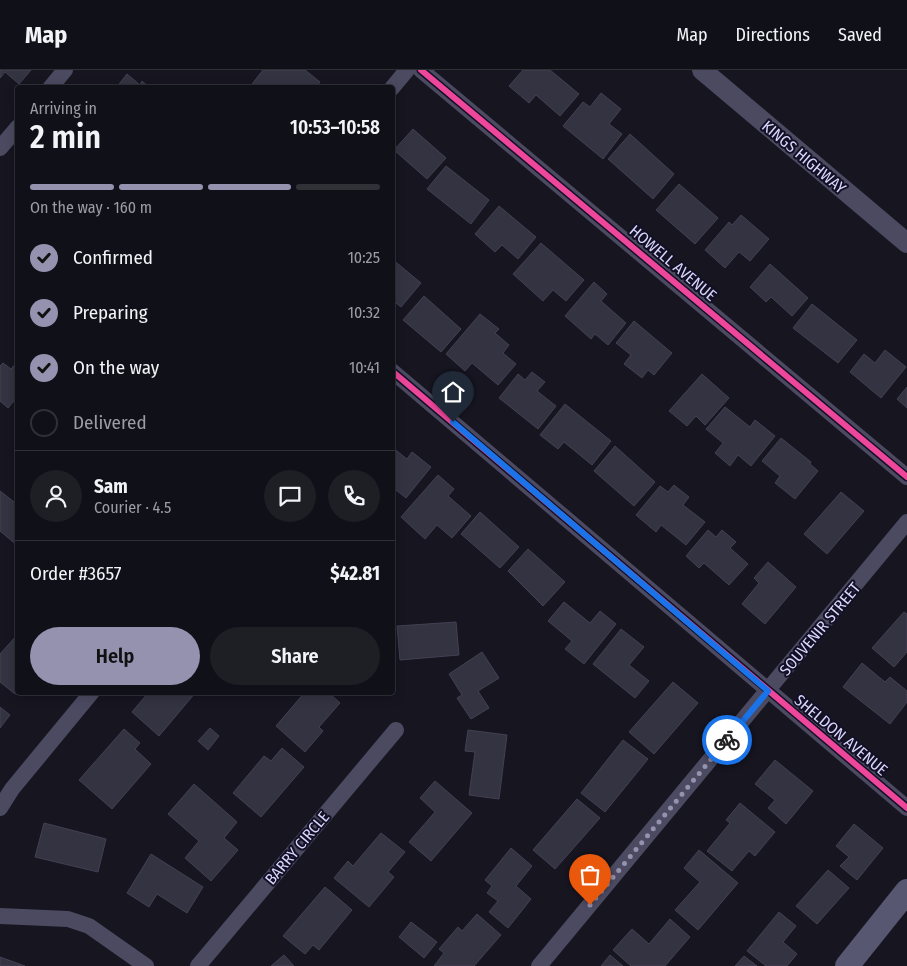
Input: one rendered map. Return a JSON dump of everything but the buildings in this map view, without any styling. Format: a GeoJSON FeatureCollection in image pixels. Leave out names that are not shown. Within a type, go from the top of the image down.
{"type":"FeatureCollection","features":[{"type":"Feature","properties":{"kind":"main road"},"geometry":{"type":"LineString","coordinates":[[846,966],[907,891]]}},
{"type":"Feature","properties":{"kind":"street"},"geometry":{"type":"LineString","coordinates":[[52,85],[65,70]]}},
{"type":"Feature","properties":{"kind":"street"},"geometry":{"type":"LineString","coordinates":[[394,85],[406,70]]}},
{"type":"Feature","properties":{"kind":"street","name":"HOWELL AVENUE"},"geometry":{"type":"LineString","coordinates":[[421,70],[907,477]]}},
{"type":"Feature","properties":{"kind":"street","name":"KINGS HIGHWAY"},"geometry":{"type":"LineString","coordinates":[[702,70],[907,243]]}},
{"type":"Feature","properties":{"kind":"street"},"geometry":{"type":"LineString","coordinates":[[0,148],[15,130]]}},
{"type":"Feature","properties":{"kind":"street","name":"SHELDON AVENUE"},"geometry":{"type":"LineString","coordinates":[[395,374],[907,808]]}},
{"type":"Feature","properties":{"kind":"street","name":"SOUVENIR STREET"},"geometry":{"type":"LineString","coordinates":[[539,966],[907,522]]}},
{"type":"Feature","properties":{"kind":"street"},"geometry":{"type":"LineString","coordinates":[[0,808],[12,789],[90,695]]}},
{"type":"Feature","properties":{"kind":"street","name":"BARRY CIRCLE"},"geometry":{"type":"LineString","coordinates":[[198,966],[396,730]]}},
{"type":"Feature","properties":{"kind":"street"},"geometry":{"type":"LineString","coordinates":[[0,916],[58,918],[89,926],[146,966]]}},
{"type":"Feature","properties":{"kind":"cycle path"},"geometry":{"type":"LineString","coordinates":[[421,70],[907,477]]}},
{"type":"Feature","properties":{"kind":"cycle path"},"geometry":{"type":"LineString","coordinates":[[395,374],[907,808]]}},
{"type":"Feature","properties":{"kind":"way so far"},"geometry":{"type":"LineString","coordinates":[[590,905],[727,740]]}},
{"type":"Feature","properties":{"kind":"route"},"geometry":{"type":"LineString","coordinates":[[453,422],[768,691],[727,740]]}}]}
